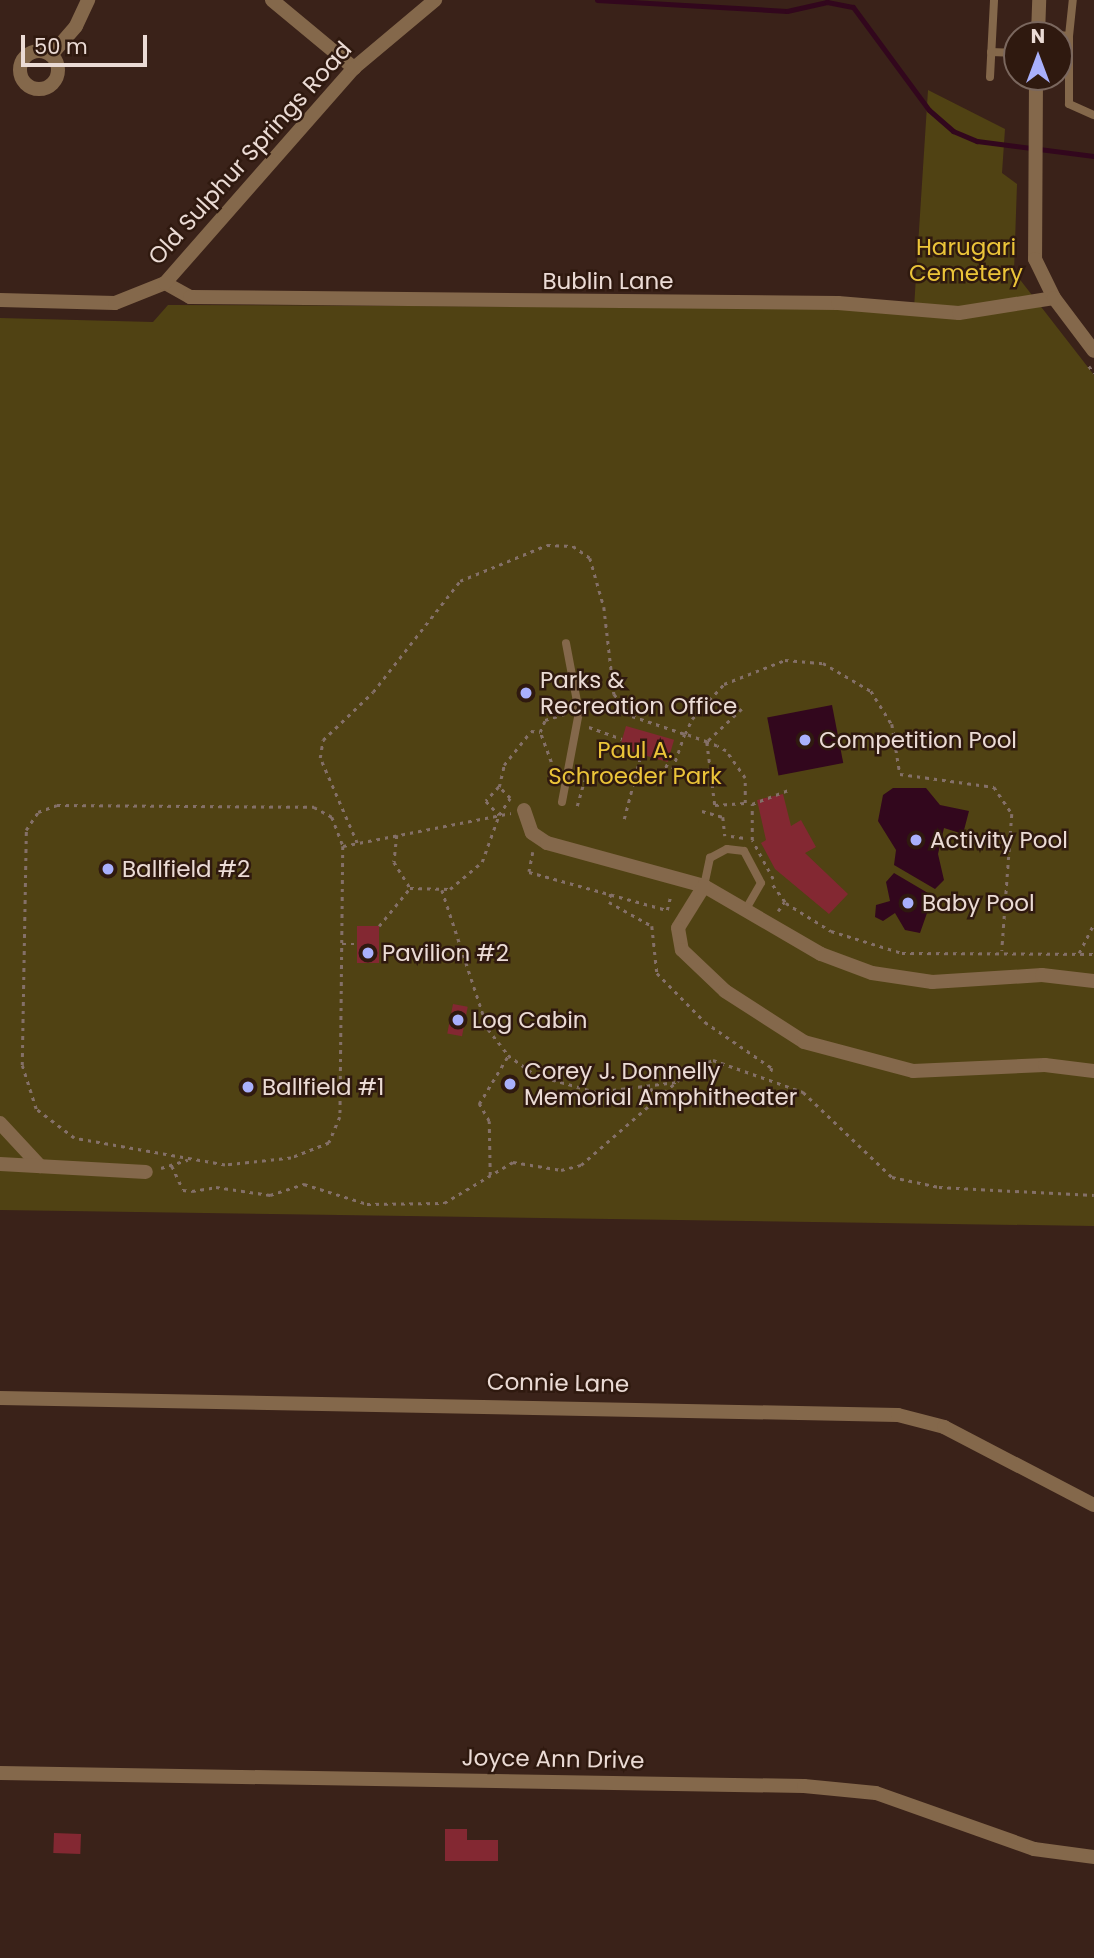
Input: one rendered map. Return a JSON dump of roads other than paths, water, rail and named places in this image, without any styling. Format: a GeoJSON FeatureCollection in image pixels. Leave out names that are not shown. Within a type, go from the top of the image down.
{"type":"FeatureCollection","features":[{"type":"Feature","properties":{"kind":"street"},"geometry":{"type":"LineString","coordinates":[[51,55],[76,26],[88,0]]}},
{"type":"Feature","properties":{"kind":"street"},"geometry":{"type":"LineString","coordinates":[[272,0],[354,68]]}},
{"type":"Feature","properties":{"kind":"street","name":"Old Sulphur Springs Road"},"geometry":{"type":"LineString","coordinates":[[0,300],[116,303],[165,283],[354,68],[435,0]]}},
{"type":"Feature","properties":{"kind":"street"},"geometry":{"type":"LineString","coordinates":[[1038,21],[1039,0]]}},
{"type":"Feature","properties":{"kind":"street"},"geometry":{"type":"LineString","coordinates":[[1035,91],[1032,165],[1034,259],[1054,298],[1094,352]]}},
{"type":"Feature","properties":{"kind":"street","name":"Bublin Lane"},"geometry":{"type":"LineString","coordinates":[[165,283],[190,297],[838,303],[959,313],[1054,298]]}},
{"type":"Feature","properties":{"kind":"street"},"geometry":{"type":"LineString","coordinates":[[524,810],[532,833],[547,843],[704,886],[821,954],[901,979],[1094,981]]}},
{"type":"Feature","properties":{"kind":"street"},"geometry":{"type":"LineString","coordinates":[[704,886],[678,928],[682,950],[725,991],[804,1042],[913,1071],[1045,1065],[1094,1071]]}},
{"type":"Feature","properties":{"kind":"street"},"geometry":{"type":"LineString","coordinates":[[0,1123],[40,1166]]}},
{"type":"Feature","properties":{"kind":"street"},"geometry":{"type":"LineString","coordinates":[[0,1164],[146,1172]]}},
{"type":"Feature","properties":{"kind":"street","name":"Connie Lane"},"geometry":{"type":"LineString","coordinates":[[0,1398],[898,1415],[944,1427],[1094,1505]]}},
{"type":"Feature","properties":{"kind":"street","name":"Joyce Ann Drive"},"geometry":{"type":"LineString","coordinates":[[0,1773],[804,1786],[876,1793],[1034,1849],[1094,1857]]}},
{"type":"Feature","properties":{"kind":"lane"},"geometry":{"type":"LineString","coordinates":[[990,77],[994,0]]}},
{"type":"Feature","properties":{"kind":"lane"},"geometry":{"type":"LineString","coordinates":[[1071,21],[1073,0]]}},
{"type":"Feature","properties":{"kind":"lane"},"geometry":{"type":"LineString","coordinates":[[991,52],[1003,52]]}},
{"type":"Feature","properties":{"kind":"lane"},"geometry":{"type":"LineString","coordinates":[[1069,91],[1069,104],[1094,115]]}},
{"type":"Feature","properties":{"kind":"lane"},"geometry":{"type":"LineString","coordinates":[[562,802],[579,712],[566,643]]}},
{"type":"Feature","properties":{"kind":"lane"},"geometry":{"type":"LineString","coordinates":[[704,886],[710,858],[727,849],[744,851],[761,883],[746,911]]}},
{"type":"Feature","properties":{"kind":"waterway"},"geometry":{"type":"LineString","coordinates":[[597,0],[787,11],[827,2],[853,7],[929,110],[953,131],[977,141],[1094,156]]}},
{"type":"Feature","properties":{"kind":"place","name":"Parks & Recreation Office"},"geometry":{"type":"Point","coordinates":[526,693]}},
{"type":"Feature","properties":{"kind":"place","name":"Competition Pool"},"geometry":{"type":"Point","coordinates":[805,740]}},
{"type":"Feature","properties":{"kind":"place","name":"Activity Pool"},"geometry":{"type":"Point","coordinates":[916,840]}},
{"type":"Feature","properties":{"kind":"place","name":"Ballfield #2"},"geometry":{"type":"Point","coordinates":[108,869]}},
{"type":"Feature","properties":{"kind":"place","name":"Baby Pool"},"geometry":{"type":"Point","coordinates":[908,903]}},
{"type":"Feature","properties":{"kind":"place","name":"Pavilion #2"},"geometry":{"type":"Point","coordinates":[368,953]}},
{"type":"Feature","properties":{"kind":"place","name":"Log Cabin"},"geometry":{"type":"Point","coordinates":[458,1020]}},
{"type":"Feature","properties":{"kind":"place","name":"Corey J. Donnelly Memorial Amphitheater"},"geometry":{"type":"Point","coordinates":[510,1084]}},
{"type":"Feature","properties":{"kind":"place","name":"Ballfield #1"},"geometry":{"type":"Point","coordinates":[248,1087]}},
{"type":"Feature","properties":{"kind":"park label","name":"Harugari Cemetery"},"geometry":{"type":"Point","coordinates":[966,260]}},
{"type":"Feature","properties":{"kind":"park label","name":"Paul A. Schroeder Park"},"geometry":{"type":"Point","coordinates":[635,763]}}]}
